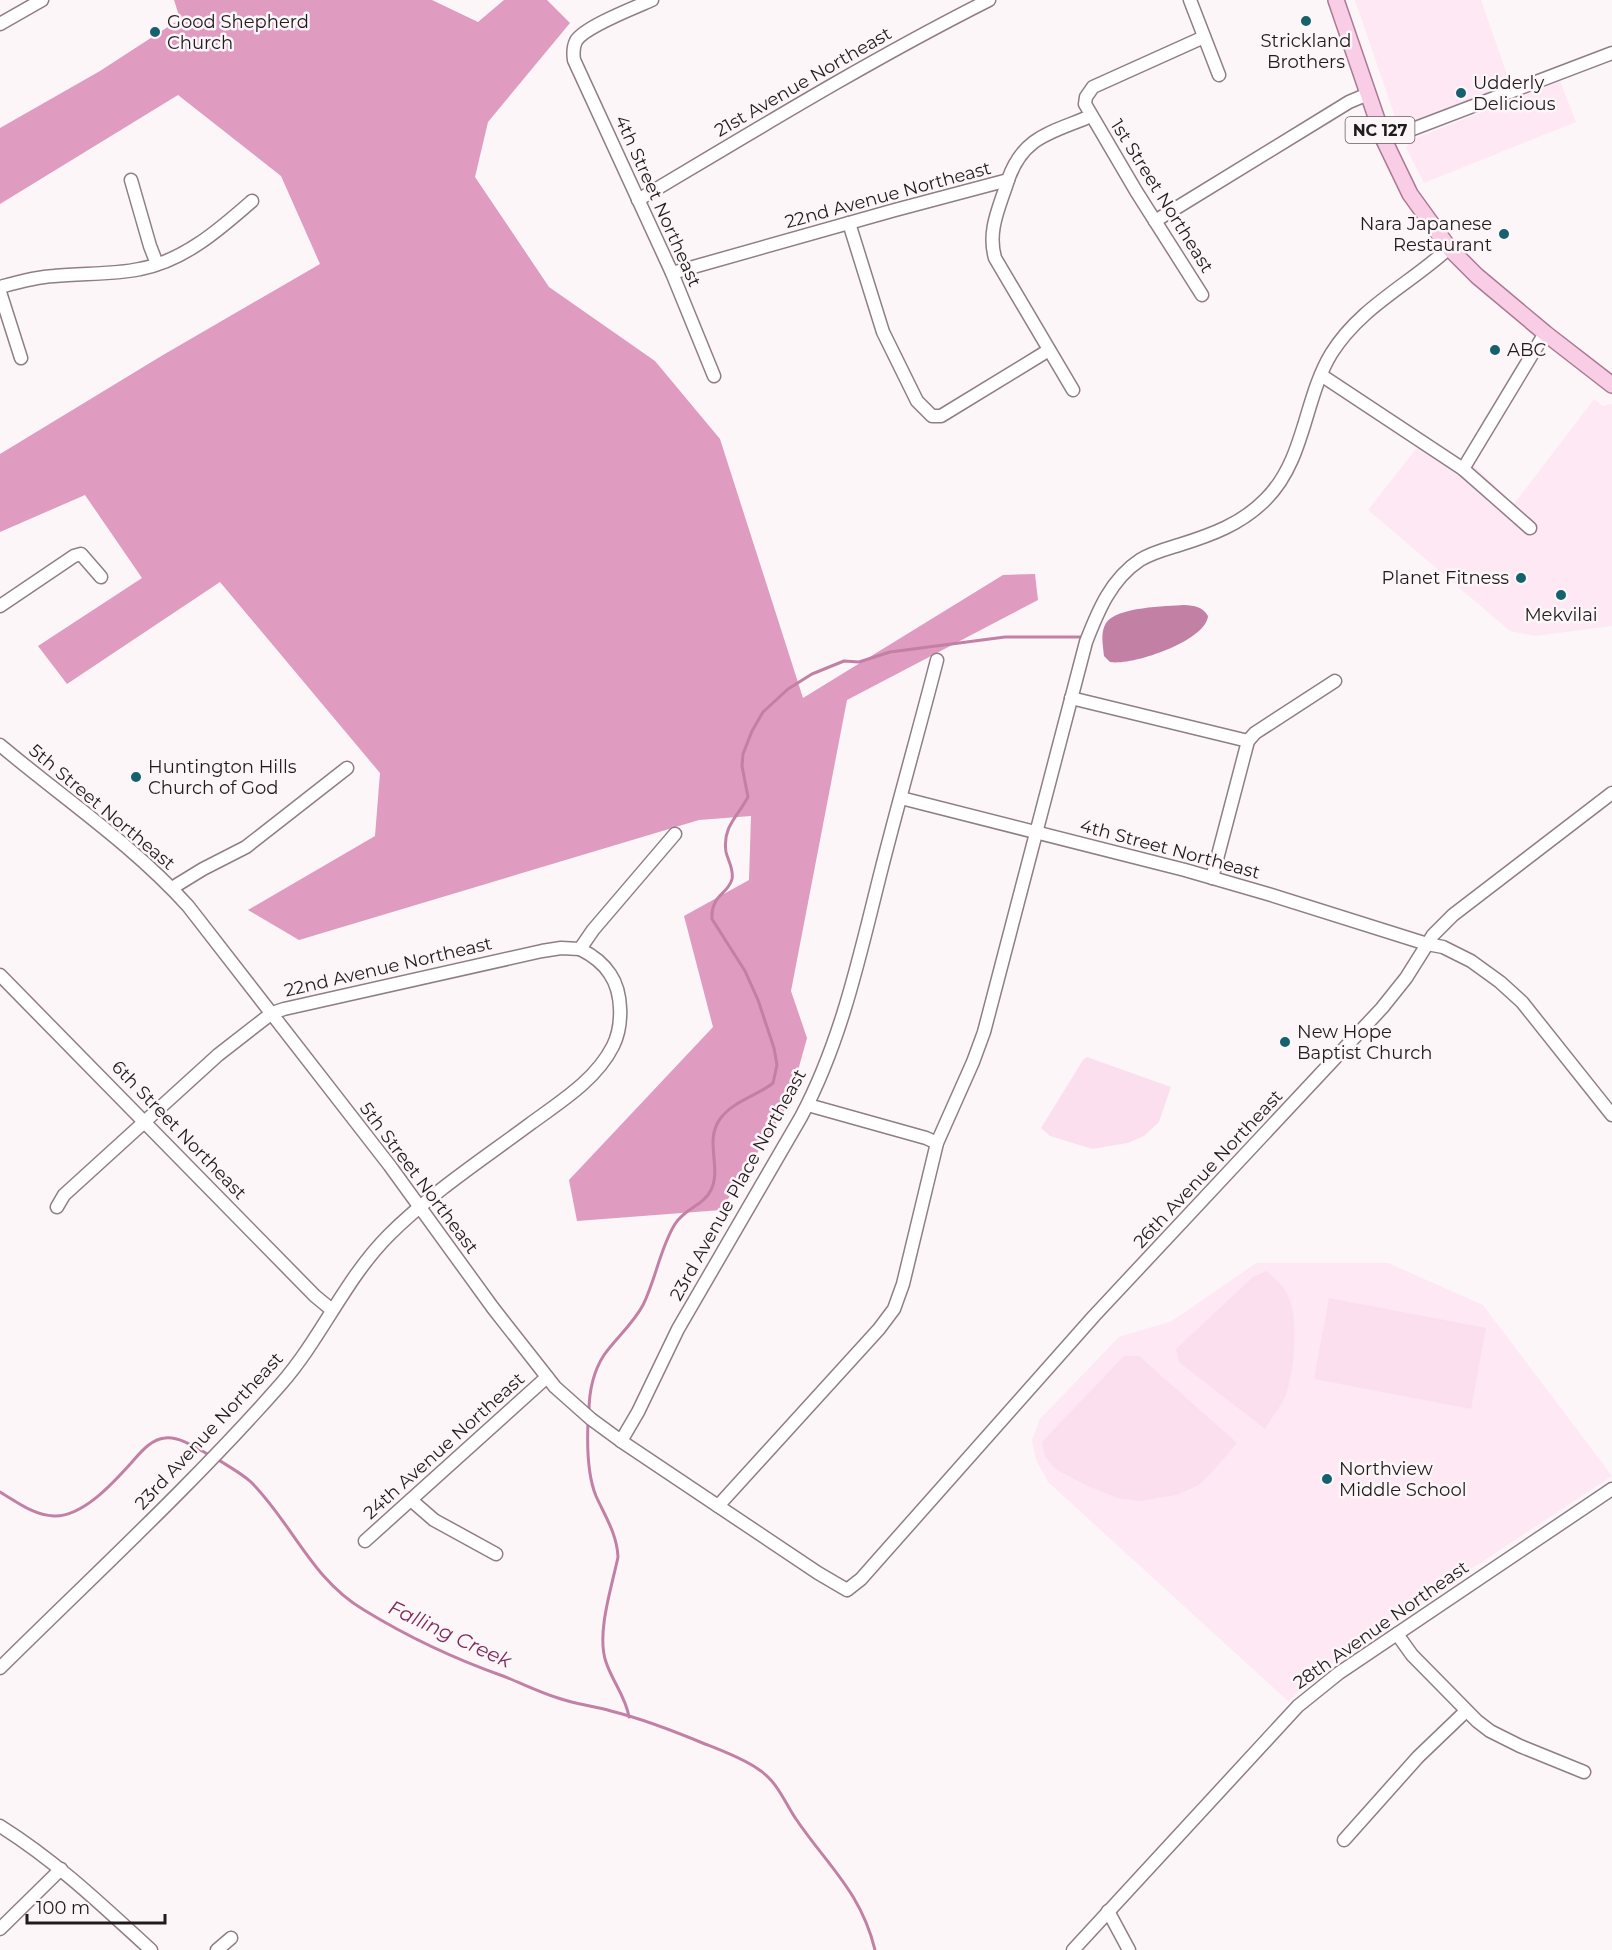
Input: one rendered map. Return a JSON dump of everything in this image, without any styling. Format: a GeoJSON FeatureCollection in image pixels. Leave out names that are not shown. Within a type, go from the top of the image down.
{"type":"FeatureCollection","features":[{"type":"Feature","properties":{"kind":"main road","name":"NC 127"},"geometry":{"type":"LineString","coordinates":[[1336,0],[1384,140],[1410,194],[1449,248],[1481,280],[1612,385]]}},
{"type":"Feature","properties":{"kind":"street"},"geometry":{"type":"LineString","coordinates":[[0,24],[42,0]]}},
{"type":"Feature","properties":{"kind":"street","name":"21st Avenue Northeast"},"geometry":{"type":"LineString","coordinates":[[638,200],[820,91],[918,36],[989,0]]}},
{"type":"Feature","properties":{"kind":"street"},"geometry":{"type":"LineString","coordinates":[[1190,0],[1219,75]]}},
{"type":"Feature","properties":{"kind":"street","name":"4th Street Northeast"},"geometry":{"type":"LineString","coordinates":[[644,2],[586,31],[576,41],[573,50],[574,60],[672,273],[714,376]]}},
{"type":"Feature","properties":{"kind":"street"},"geometry":{"type":"LineString","coordinates":[[1091,116],[1085,104],[1086,97],[1093,87],[1204,37]]}},
{"type":"Feature","properties":{"kind":"street"},"geometry":{"type":"LineString","coordinates":[[1384,140],[1612,53]]}},
{"type":"Feature","properties":{"kind":"street"},"geometry":{"type":"LineString","coordinates":[[1155,221],[1323,117],[1368,94]]}},
{"type":"Feature","properties":{"kind":"street","name":"22nd Avenue Northeast"},"geometry":{"type":"LineString","coordinates":[[672,273],[1008,180],[1017,159],[1030,144],[1091,116]]}},
{"type":"Feature","properties":{"kind":"street","name":"1st Street Northeast"},"geometry":{"type":"LineString","coordinates":[[1091,116],[1202,295]]}},
{"type":"Feature","properties":{"kind":"street"},"geometry":{"type":"LineString","coordinates":[[131,180],[157,264]]}},
{"type":"Feature","properties":{"kind":"street"},"geometry":{"type":"LineString","coordinates":[[1008,180],[992,228],[993,249],[999,265],[1073,390]]}},
{"type":"Feature","properties":{"kind":"street"},"geometry":{"type":"LineString","coordinates":[[0,287],[38,277],[102,274],[142,269],[157,264],[196,246],[252,201]]}},
{"type":"Feature","properties":{"kind":"street"},"geometry":{"type":"LineString","coordinates":[[849,224],[883,332],[917,401],[932,417],[941,416],[1049,350]]}},
{"type":"Feature","properties":{"kind":"street"},"geometry":{"type":"LineString","coordinates":[[718,1506],[879,1329],[894,1309],[909,1266],[937,1143],[984,1032],[1086,642],[1105,599],[1119,579],[1140,560],[1225,529],[1266,500],[1293,455],[1321,375],[1343,337],[1363,315],[1449,248]]}},
{"type":"Feature","properties":{"kind":"street"},"geometry":{"type":"LineString","coordinates":[[0,292],[21,358]]}},
{"type":"Feature","properties":{"kind":"street"},"geometry":{"type":"LineString","coordinates":[[1463,469],[1545,333]]}},
{"type":"Feature","properties":{"kind":"street"},"geometry":{"type":"LineString","coordinates":[[1321,375],[1463,469],[1530,528]]}},
{"type":"Feature","properties":{"kind":"street"},"geometry":{"type":"LineString","coordinates":[[0,606],[74,556],[81,554],[101,577]]}},
{"type":"Feature","properties":{"kind":"street","name":"23rd Avenue Place Northeast"},"geometry":{"type":"LineString","coordinates":[[621,1441],[638,1412],[678,1329],[808,1105],[828,1058],[842,1017],[937,660]]}},
{"type":"Feature","properties":{"kind":"street"},"geometry":{"type":"LineString","coordinates":[[1212,878],[1248,741],[1255,733],[1335,681]]}},
{"type":"Feature","properties":{"kind":"street"},"geometry":{"type":"LineString","coordinates":[[1071,698],[1248,741]]}},
{"type":"Feature","properties":{"kind":"street","name":"5th Street Northeast"},"geometry":{"type":"LineString","coordinates":[[0,745],[117,839],[172,888],[272,1013],[547,1377],[571,1403],[621,1441],[846,1590]]}},
{"type":"Feature","properties":{"kind":"street"},"geometry":{"type":"LineString","coordinates":[[172,888],[203,869],[246,848],[347,768]]}},
{"type":"Feature","properties":{"kind":"street","name":"26th Avenue Northeast"},"geometry":{"type":"LineString","coordinates":[[846,1590],[861,1579],[1094,1316],[1382,1008],[1406,978],[1440,926],[1466,903],[1612,793]]}},
{"type":"Feature","properties":{"kind":"street","name":"4th Street Northeast"},"geometry":{"type":"LineString","coordinates":[[901,798],[1212,878],[1443,947],[1471,961],[1515,995],[1612,1115]]}},
{"type":"Feature","properties":{"kind":"street"},"geometry":{"type":"LineString","coordinates":[[580,949],[593,930],[675,834]]}},
{"type":"Feature","properties":{"kind":"street","name":"22nd Avenue Northeast"},"geometry":{"type":"LineString","coordinates":[[57,1207],[64,1195],[218,1055],[272,1013],[542,951],[561,948],[580,949]]}},
{"type":"Feature","properties":{"kind":"street","name":"23rd Avenue Northeast"},"geometry":{"type":"LineString","coordinates":[[0,1668],[231,1439],[302,1358],[332,1310],[375,1250],[391,1233],[459,1176],[578,1087],[603,1062],[615,1041],[621,1018],[613,977],[595,958],[580,949]]}},
{"type":"Feature","properties":{"kind":"street","name":"6th Street Northeast"},"geometry":{"type":"LineString","coordinates":[[0,975],[315,1296],[332,1310]]}},
{"type":"Feature","properties":{"kind":"street"},"geometry":{"type":"LineString","coordinates":[[808,1105],[937,1143]]}},
{"type":"Feature","properties":{"kind":"street","name":"24th Avenue Northeast"},"geometry":{"type":"LineString","coordinates":[[364,1541],[547,1377]]}},
{"type":"Feature","properties":{"kind":"street","name":"28th Avenue Northeast"},"geometry":{"type":"LineString","coordinates":[[1073,1950],[1298,1706],[1339,1673],[1612,1489]]}},
{"type":"Feature","properties":{"kind":"street"},"geometry":{"type":"LineString","coordinates":[[411,1500],[434,1520],[496,1554]]}},
{"type":"Feature","properties":{"kind":"street"},"geometry":{"type":"LineString","coordinates":[[1397,1634],[1412,1655],[1483,1726],[1504,1739],[1584,1772]]}},
{"type":"Feature","properties":{"kind":"street"},"geometry":{"type":"LineString","coordinates":[[1344,1840],[1418,1756],[1466,1711]]}},
{"type":"Feature","properties":{"kind":"street"},"geometry":{"type":"LineString","coordinates":[[0,1826],[61,1869],[151,1950]]}},
{"type":"Feature","properties":{"kind":"street"},"geometry":{"type":"LineString","coordinates":[[0,1929],[61,1869]]}},
{"type":"Feature","properties":{"kind":"street"},"geometry":{"type":"LineString","coordinates":[[1108,1911],[1129,1950]]}},
{"type":"Feature","properties":{"kind":"street"},"geometry":{"type":"LineString","coordinates":[[217,1950],[231,1938]]}},
{"type":"Feature","properties":{"kind":"shaded area"},"geometry":{"type":"Polygon","coordinates":[[[174,0],[432,0],[478,22],[504,0],[547,0],[570,23],[488,122],[475,177],[549,287],[655,361],[720,439],[803,698],[1003,575],[1035,574],[1038,600],[847,700],[791,991],[807,1038],[789,1103],[721,1210],[577,1221],[569,1180],[713,1027],[684,916],[749,880],[751,816],[699,820],[299,940],[248,910],[375,836],[380,773],[220,582],[67,684],[38,646],[142,578],[85,495],[0,532],[0,454],[163,355],[320,264],[281,176],[178,95],[0,204],[0,128],[100,71],[180,19],[174,0]]]}},
{"type":"Feature","properties":{"kind":"shaded area"},"geometry":{"type":"Polygon","coordinates":[[[1355,0],[1481,0],[1511,86],[1404,125],[1396,120],[1355,0]]]}},
{"type":"Feature","properties":{"kind":"shaded area"},"geometry":{"type":"Polygon","coordinates":[[[1560,81],[1576,122],[1424,183],[1406,148],[1411,140],[1560,81]]]}},
{"type":"Feature","properties":{"kind":"shaded area"},"geometry":{"type":"Polygon","coordinates":[[[1594,399],[1603,406],[1612,404],[1612,626],[1535,636],[1510,631],[1368,510],[1419,445],[1467,474],[1473,465],[1514,504],[1594,399]]]}},
{"type":"Feature","properties":{"kind":"shaded area"},"geometry":{"type":"Polygon","coordinates":[[[1184,605],[1201,608],[1208,616],[1204,625],[1182,643],[1134,660],[1110,662],[1104,656],[1103,631],[1106,623],[1112,618],[1142,608],[1184,605]]]}},
{"type":"Feature","properties":{"kind":"shaded area"},"geometry":{"type":"Polygon","coordinates":[[[1087,1057],[1171,1087],[1159,1122],[1144,1136],[1128,1143],[1092,1149],[1050,1136],[1041,1128],[1087,1057]]]}},
{"type":"Feature","properties":{"kind":"shaded area","name":"Northview Middle School"},"geometry":{"type":"Polygon","coordinates":[[[1256,1263],[1388,1263],[1483,1305],[1612,1476],[1344,1653],[1288,1701],[1048,1482],[1036,1460],[1032,1440],[1040,1419],[1119,1337],[1172,1321],[1256,1263]]]}},
{"type":"Feature","properties":{"kind":"shaded area"},"geometry":{"type":"Polygon","coordinates":[[[1266,1271],[1287,1294],[1293,1313],[1295,1337],[1288,1388],[1283,1401],[1265,1429],[1179,1362],[1176,1349],[1253,1277],[1266,1271]]]}},
{"type":"Feature","properties":{"kind":"shaded area"},"geometry":{"type":"Polygon","coordinates":[[[1329,1298],[1486,1328],[1471,1409],[1314,1379],[1329,1298]]]}},
{"type":"Feature","properties":{"kind":"shaded area"},"geometry":{"type":"Polygon","coordinates":[[[1124,1356],[1139,1356],[1237,1443],[1199,1485],[1176,1495],[1140,1501],[1117,1498],[1057,1470],[1045,1457],[1042,1442],[1124,1356]]]}},
{"type":"Feature","properties":{"kind":"waterway"},"geometry":{"type":"LineString","coordinates":[[589,1412],[591,1390],[597,1368],[604,1355],[643,1305],[670,1233],[683,1214],[704,1200],[711,1190],[715,1173],[713,1145],[715,1127],[725,1113],[738,1103],[773,1083],[777,1065],[774,1048],[758,1000],[745,971],[712,919],[714,904],[732,879],[732,868],[726,852],[726,836],[748,797],[742,766],[743,754],[763,712],[788,689],[812,674],[844,661],[859,662],[890,652],[1005,637],[1083,637]]}},
{"type":"Feature","properties":{"kind":"waterway"},"geometry":{"type":"LineString","coordinates":[[588,1422],[589,1469],[596,1496],[613,1533],[618,1557],[606,1610],[603,1651],[629,1717]]}},
{"type":"Feature","properties":{"kind":"waterway","name":"Falling Creek"},"geometry":{"type":"LineString","coordinates":[[0,1492],[39,1513],[54,1516],[65,1515],[87,1505],[97,1497],[146,1447],[155,1441],[165,1438],[183,1441],[211,1456]]}},
{"type":"Feature","properties":{"kind":"waterway","name":"Falling Creek"},"geometry":{"type":"LineString","coordinates":[[217,1459],[251,1482],[330,1583],[346,1598],[381,1620],[432,1647],[544,1693],[623,1714],[670,1730],[739,1758],[765,1774],[852,1895],[869,1930],[875,1950]]}},
{"type":"Feature","properties":{"kind":"place","name":"Strickland Brothers"},"geometry":{"type":"Point","coordinates":[1306,21]}},
{"type":"Feature","properties":{"kind":"place","name":"Good Shepherd Church"},"geometry":{"type":"Point","coordinates":[155,32]}},
{"type":"Feature","properties":{"kind":"place","name":"Udderly Delicious"},"geometry":{"type":"Point","coordinates":[1461,93]}},
{"type":"Feature","properties":{"kind":"place","name":"Nara Japanese Restaurant"},"geometry":{"type":"Point","coordinates":[1504,234]}},
{"type":"Feature","properties":{"kind":"place","name":"ABC"},"geometry":{"type":"Point","coordinates":[1495,350]}},
{"type":"Feature","properties":{"kind":"place","name":"Planet Fitness"},"geometry":{"type":"Point","coordinates":[1521,578]}},
{"type":"Feature","properties":{"kind":"place","name":"Mekvilai"},"geometry":{"type":"Point","coordinates":[1561,595]}},
{"type":"Feature","properties":{"kind":"place","name":"Huntington Hills Church of God"},"geometry":{"type":"Point","coordinates":[136,777]}},
{"type":"Feature","properties":{"kind":"place","name":"New Hope Baptist Church"},"geometry":{"type":"Point","coordinates":[1285,1042]}},
{"type":"Feature","properties":{"kind":"place","name":"Northview Middle School"},"geometry":{"type":"Point","coordinates":[1327,1479]}}]}
